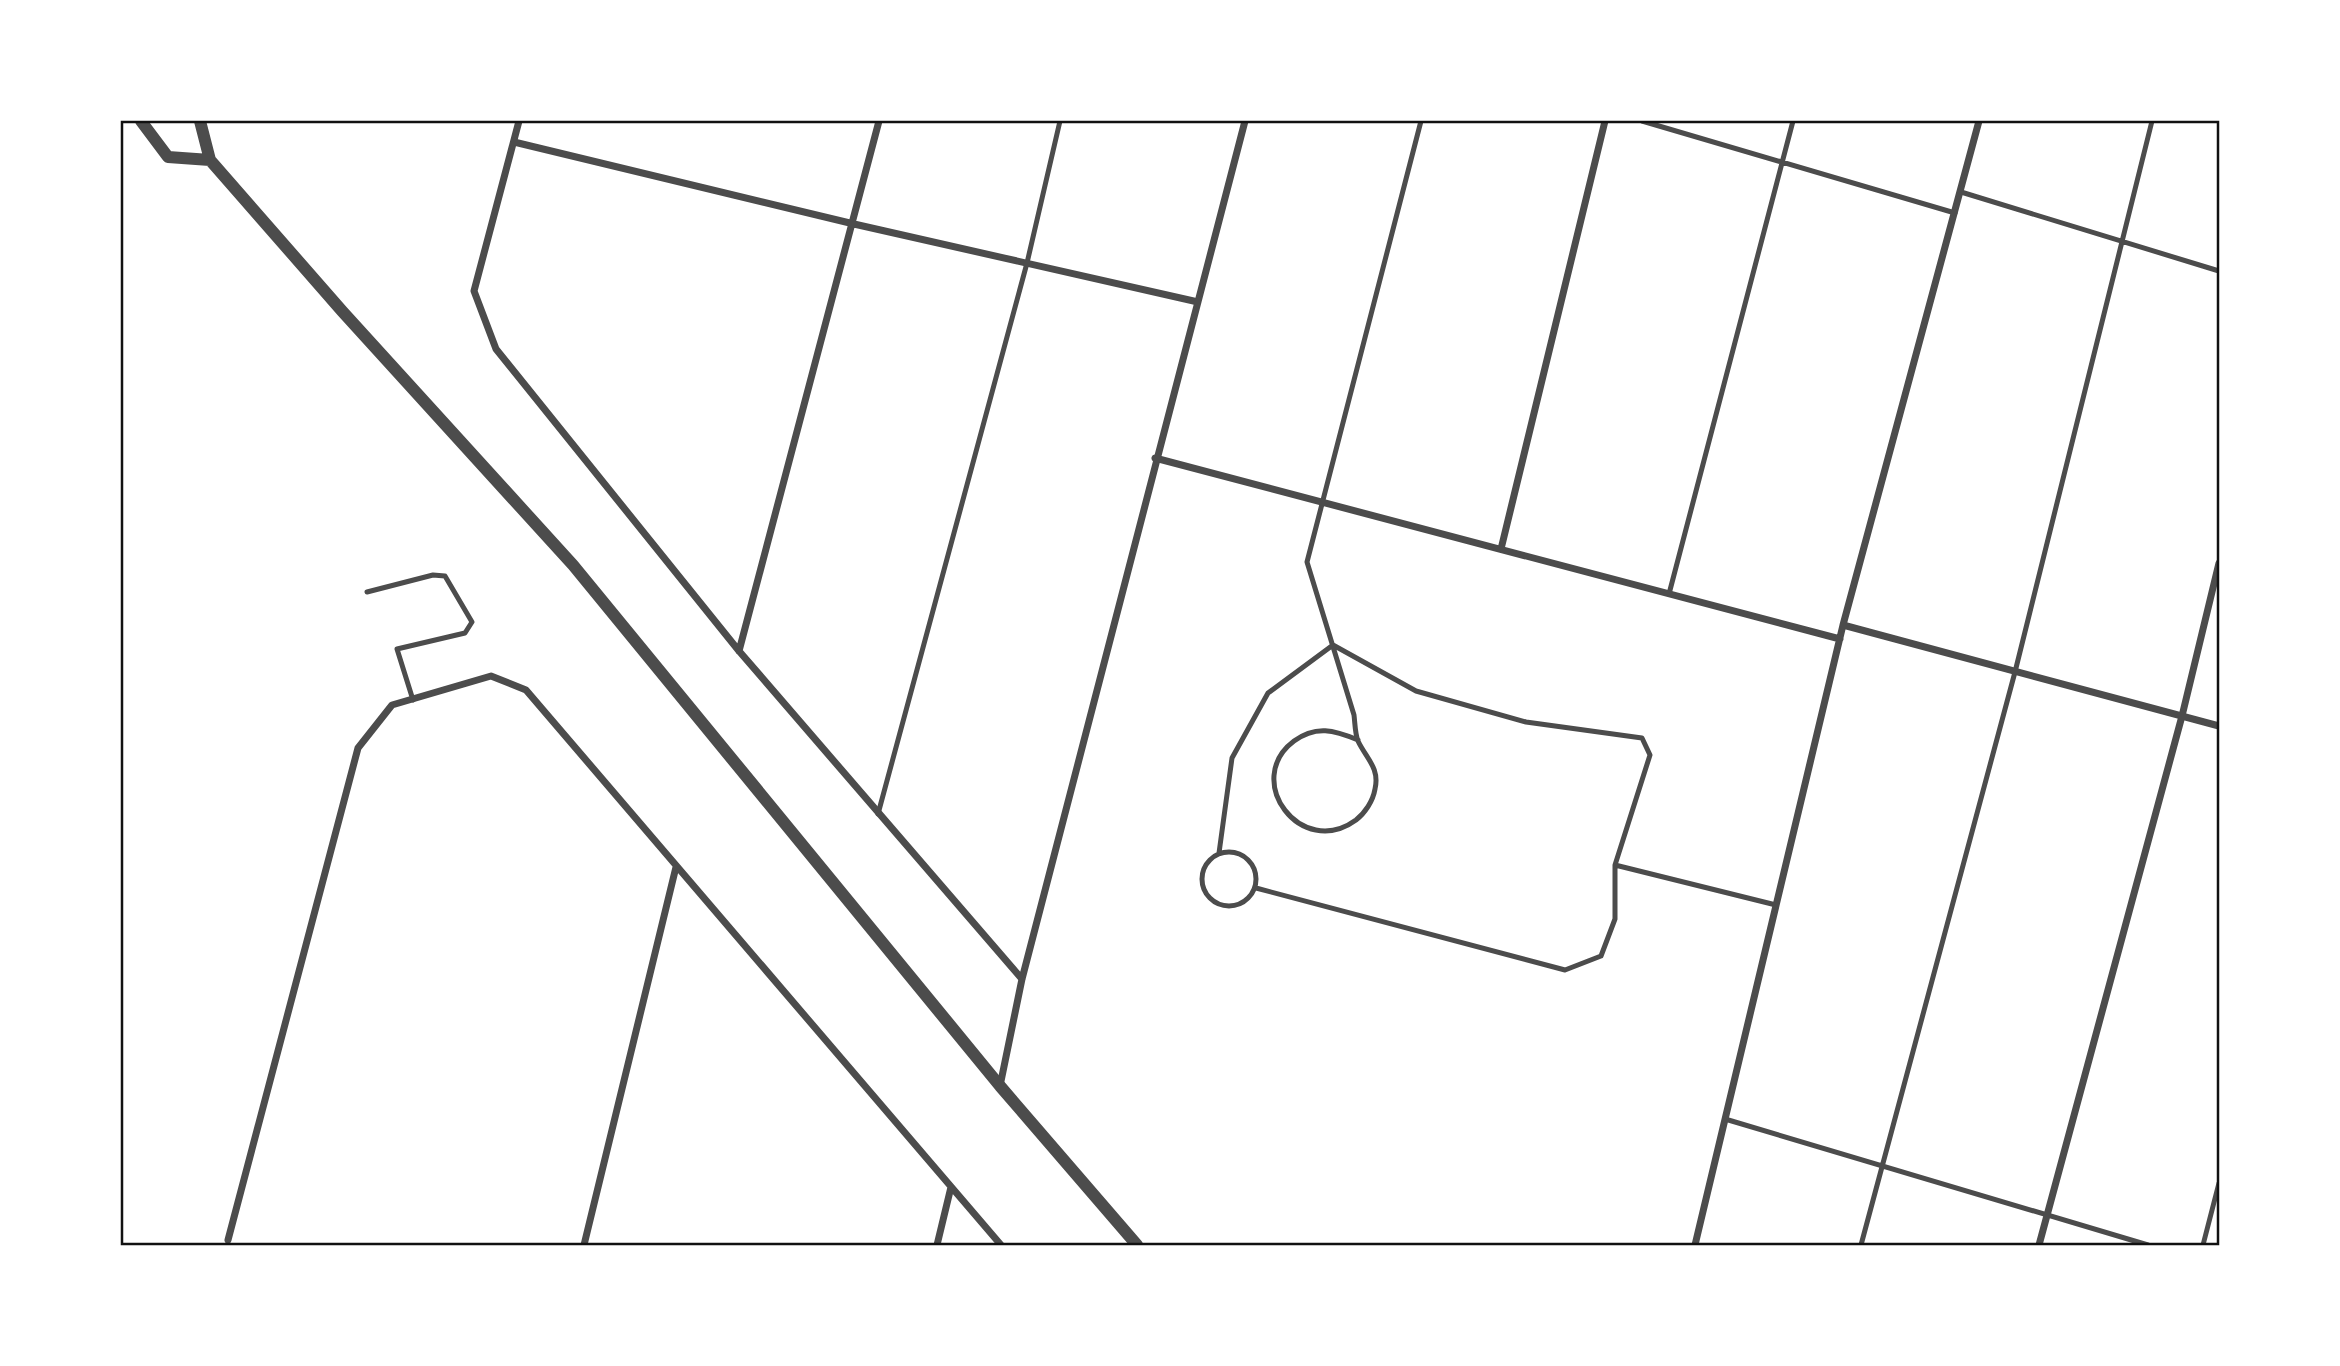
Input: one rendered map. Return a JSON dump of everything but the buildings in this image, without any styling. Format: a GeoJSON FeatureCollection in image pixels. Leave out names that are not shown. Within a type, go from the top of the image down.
{"type":"FeatureCollection","features":[{"type":"Feature","properties":{"kind":"street"},"geometry":{"type":"LineString","coordinates":[[141,121],[168,158],[210,160]]}},
{"type":"Feature","properties":{"kind":"street"},"geometry":{"type":"LineString","coordinates":[[200,121],[210,160],[341,311],[573,565],[1000,1086],[1137,1245]]}},
{"type":"Feature","properties":{"kind":"street"},"geometry":{"type":"LineString","coordinates":[[519,121],[474,291],[496,349],[739,651],[1022,979]]}},
{"type":"Feature","properties":{"kind":"street"},"geometry":{"type":"LineString","coordinates":[[739,651],[854,224],[879,121]]}},
{"type":"Feature","properties":{"kind":"street"},"geometry":{"type":"LineString","coordinates":[[1000,1086],[1022,979],[1155,458],[1199,302],[1245,121]]}},
{"type":"Feature","properties":{"kind":"street"},"geometry":{"type":"LineString","coordinates":[[1501,550],[1605,121]]}},
{"type":"Feature","properties":{"kind":"street"},"geometry":{"type":"LineString","coordinates":[[1695,1245],[1843,625],[1979,121]]}},
{"type":"Feature","properties":{"kind":"street"},"geometry":{"type":"LineString","coordinates":[[514,142],[854,224],[1199,302]]}},
{"type":"Feature","properties":{"kind":"street"},"geometry":{"type":"LineString","coordinates":[[1155,458],[1840,639]]}},
{"type":"Feature","properties":{"kind":"street"},"geometry":{"type":"LineString","coordinates":[[2039,1245],[2182,716],[2219,563]]}},
{"type":"Feature","properties":{"kind":"street"},"geometry":{"type":"LineString","coordinates":[[1843,625],[2219,726]]}},
{"type":"Feature","properties":{"kind":"street"},"geometry":{"type":"LineString","coordinates":[[228,1240],[358,748],[392,705],[491,677],[526,690],[1001,1245]]}},
{"type":"Feature","properties":{"kind":"street"},"geometry":{"type":"LineString","coordinates":[[584,1245],[676,867]]}},
{"type":"Feature","properties":{"kind":"street"},"geometry":{"type":"LineString","coordinates":[[937,1245],[951,1187]]}},
{"type":"Feature","properties":{"kind":"lane"},"geometry":{"type":"LineString","coordinates":[[878,814],[1027,263],[1060,121]]}},
{"type":"Feature","properties":{"kind":"lane"},"geometry":{"type":"LineString","coordinates":[[1358,740],[1334,729],[1307,732],[1285,747],[1274,772],[1276,799],[1292,820],[1316,832],[1343,829],[1364,813],[1376,789],[1374,762],[1358,740],[1354,715],[1307,562],[1421,121]]}},
{"type":"Feature","properties":{"kind":"lane"},"geometry":{"type":"LineString","coordinates":[[1642,121],[1955,213]]}},
{"type":"Feature","properties":{"kind":"lane"},"geometry":{"type":"LineString","coordinates":[[1669,594],[1793,121]]}},
{"type":"Feature","properties":{"kind":"lane"},"geometry":{"type":"LineString","coordinates":[[1861,1245],[2015,672],[2152,121]]}},
{"type":"Feature","properties":{"kind":"lane"},"geometry":{"type":"LineString","coordinates":[[1961,192],[2219,271]]}},
{"type":"Feature","properties":{"kind":"lane"},"geometry":{"type":"LineString","coordinates":[[367,592],[433,575],[445,576],[472,622],[466,633],[397,649],[413,699]]}},
{"type":"Feature","properties":{"kind":"lane"},"geometry":{"type":"LineString","coordinates":[[1219,853],[1232,758],[1268,693],[1333,645]]}},
{"type":"Feature","properties":{"kind":"lane"},"geometry":{"type":"LineString","coordinates":[[1256,888],[1565,970],[1601,956],[1615,919],[1615,864],[1650,755],[1642,738],[1526,722],[1416,691],[1333,645]]}},
{"type":"Feature","properties":{"kind":"lane"},"geometry":{"type":"LineString","coordinates":[[1234,852],[1249,859],[1256,872],[1256,888],[1247,901],[1233,907],[1217,905],[1206,894],[1202,878],[1206,864],[1219,853],[1234,852]]}},
{"type":"Feature","properties":{"kind":"lane"},"geometry":{"type":"LineString","coordinates":[[1615,864],[1776,905]]}},
{"type":"Feature","properties":{"kind":"lane"},"geometry":{"type":"LineString","coordinates":[[1725,1119],[2148,1245]]}},
{"type":"Feature","properties":{"kind":"lane"},"geometry":{"type":"LineString","coordinates":[[2203,1245],[2219,1184]]}}]}
